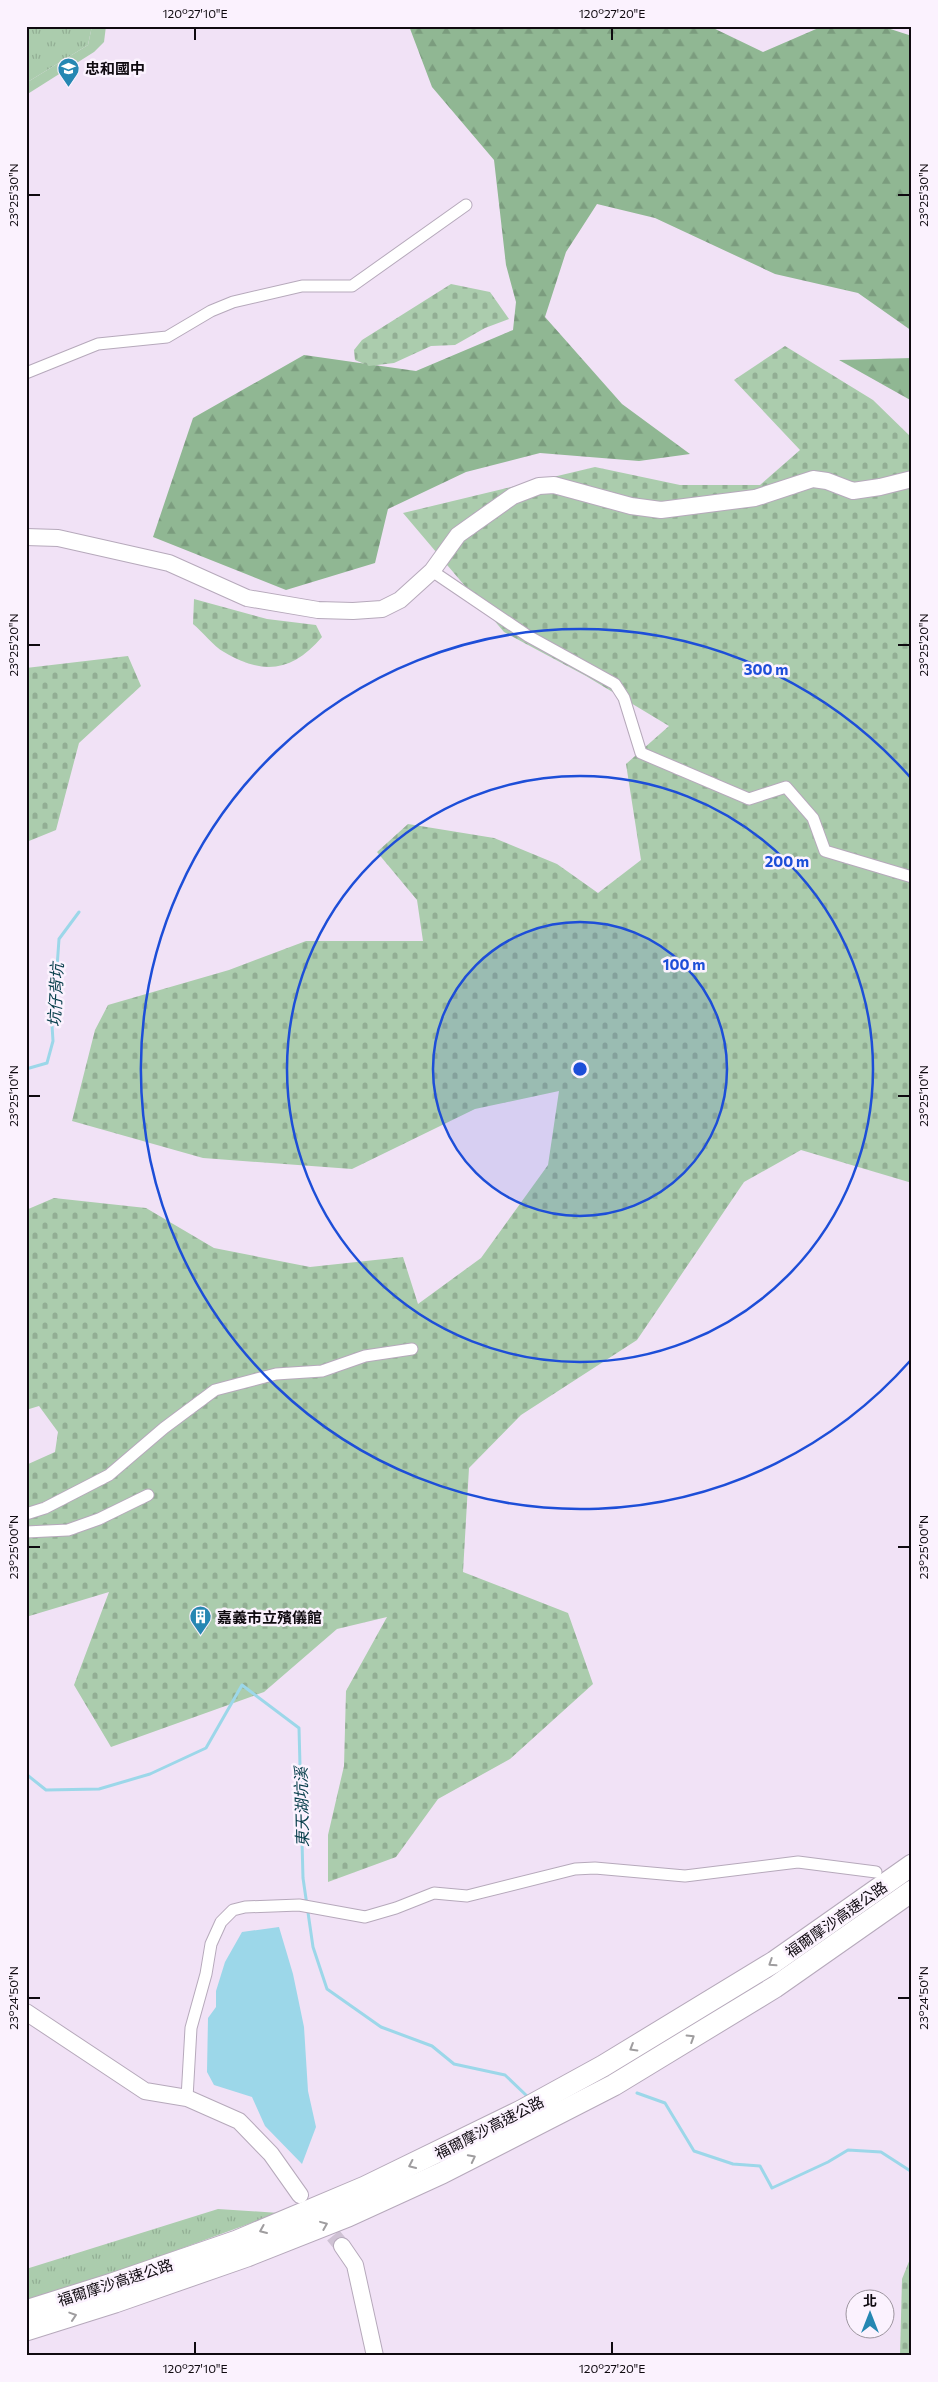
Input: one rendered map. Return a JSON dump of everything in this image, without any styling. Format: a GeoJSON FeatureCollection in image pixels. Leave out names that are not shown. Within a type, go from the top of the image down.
{"type":"FeatureCollection","features":[{"type":"Feature","properties":{"kind":"highway","name":"福爾摩沙高速公路"},"geometry":{"type":"LineString","coordinates":[[26,2311],[238,2241],[365,2187],[521,2112],[603,2066],[774,1962],[912,1865]]}},
{"type":"Feature","properties":{"kind":"highway","name":"福爾摩沙高速公路"},"geometry":{"type":"LineString","coordinates":[[26,2330],[115,2302],[247,2256],[348,2216],[442,2173],[614,2085],[774,1987],[912,1891]]}},
{"type":"Feature","properties":{"kind":"street"},"geometry":{"type":"LineString","coordinates":[[26,373],[98,344],[167,337],[210,311],[233,302],[302,286],[352,286],[466,205]]}},
{"type":"Feature","properties":{"kind":"street"},"geometry":{"type":"LineString","coordinates":[[26,537],[58,538],[169,563],[247,598],[318,610],[353,611],[382,608],[400,600],[432,570],[458,535],[513,496],[539,486],[554,485],[631,506],[662,510],[756,498],[813,479],[827,481],[853,491],[912,479]]}},
{"type":"Feature","properties":{"kind":"street"},"geometry":{"type":"LineString","coordinates":[[432,570],[528,636],[615,684],[624,698],[641,753],[749,799],[786,787],[813,818],[825,852],[912,877]]}},
{"type":"Feature","properties":{"kind":"street"},"geometry":{"type":"LineString","coordinates":[[26,1514],[45,1508],[108,1475],[164,1428],[215,1390],[276,1374],[322,1371],[365,1356],[412,1349]]}},
{"type":"Feature","properties":{"kind":"street"},"geometry":{"type":"LineString","coordinates":[[26,1532],[68,1530],[99,1520],[148,1495]]}},
{"type":"Feature","properties":{"kind":"street"},"geometry":{"type":"LineString","coordinates":[[187,2098],[192,2028],[206,1974],[210,1944],[221,1922],[233,1910],[245,1906],[299,1905],[365,1917],[396,1908],[434,1893],[467,1896],[576,1869],[595,1868],[685,1876],[798,1862],[876,1872]]}},
{"type":"Feature","properties":{"kind":"street"},"geometry":{"type":"LineString","coordinates":[[26,2012],[145,2091],[187,2098],[239,2121],[271,2154],[300,2195]]}},
{"type":"Feature","properties":{"kind":"street"},"geometry":{"type":"LineString","coordinates":[[342,2246],[355,2265],[376,2356]]}},
{"type":"Feature","properties":{"kind":"green space"},"geometry":{"type":"Polygon","coordinates":[[[26,26],[92,26],[88,45],[26,83],[26,26]]]}},
{"type":"Feature","properties":{"kind":"green space"},"geometry":{"type":"Polygon","coordinates":[[[92,26],[106,26],[104,42],[94,52],[26,95],[26,83],[88,45],[92,26]]]}},
{"type":"Feature","properties":{"kind":"green space"},"geometry":{"type":"Polygon","coordinates":[[[409,26],[709,26],[763,52],[823,26],[881,26],[912,36],[912,331],[858,293],[775,274],[655,218],[597,204],[566,252],[545,317],[622,404],[690,454],[639,461],[540,453],[466,472],[388,509],[375,563],[286,590],[153,537],[193,418],[304,355],[416,371],[513,330],[516,302],[506,265],[494,160],[432,87],[409,26]]]}},
{"type":"Feature","properties":{"kind":"green space"},"geometry":{"type":"Polygon","coordinates":[[[451,284],[490,292],[509,319],[485,328],[455,345],[431,346],[394,363],[369,366],[355,360],[354,350],[362,340],[451,284]]]}},
{"type":"Feature","properties":{"kind":"green space"},"geometry":{"type":"Polygon","coordinates":[[[785,346],[873,400],[912,438],[912,1183],[801,1150],[744,1182],[637,1340],[521,1415],[469,1468],[463,1572],[568,1613],[593,1684],[510,1759],[438,1799],[396,1857],[328,1882],[328,1835],[344,1766],[346,1691],[387,1617],[337,1629],[264,1692],[111,1747],[74,1685],[109,1592],[26,1617],[26,1465],[55,1452],[58,1432],[39,1406],[26,1410],[26,1210],[54,1198],[146,1208],[214,1248],[310,1267],[403,1257],[418,1304],[481,1258],[548,1165],[559,1091],[475,1109],[352,1169],[203,1158],[72,1121],[95,1030],[108,1005],[229,970],[306,941],[423,941],[417,900],[377,852],[408,824],[494,838],[557,864],[598,893],[641,860],[626,764],[669,726],[586,676],[504,632],[403,513],[595,467],[680,485],[760,485],[800,450],[734,380],[785,346]]]}},
{"type":"Feature","properties":{"kind":"green space"},"geometry":{"type":"Polygon","coordinates":[[[912,358],[912,401],[839,360],[912,358]]]}},
{"type":"Feature","properties":{"kind":"green space"},"geometry":{"type":"Polygon","coordinates":[[[194,599],[267,619],[316,625],[322,637],[300,657],[289,663],[265,667],[252,665],[220,649],[193,624],[194,599]]]}},
{"type":"Feature","properties":{"kind":"green space"},"geometry":{"type":"Polygon","coordinates":[[[128,656],[141,686],[79,743],[56,830],[29,841],[26,839],[26,668],[128,656]]]}},
{"type":"Feature","properties":{"kind":"green space"},"geometry":{"type":"Polygon","coordinates":[[[218,2209],[279,2213],[125,2269],[26,2300],[26,2269],[218,2209]]]}},
{"type":"Feature","properties":{"kind":"green space"},"geometry":{"type":"Polygon","coordinates":[[[912,2254],[912,2356],[900,2356],[902,2279],[912,2254]]]}},
{"type":"Feature","properties":{"kind":"water"},"geometry":{"type":"Polygon","coordinates":[[[279,1927],[293,1974],[304,2027],[308,2091],[316,2127],[302,2164],[265,2126],[252,2097],[214,2085],[207,2072],[208,2018],[216,2007],[216,1991],[225,1962],[242,1932],[279,1927]]]}},
{"type":"Feature","properties":{"kind":"waterway","name":"坑仔背坑"},"geometry":{"type":"LineString","coordinates":[[26,1069],[47,1063],[53,1041],[51,1009],[56,982],[59,939],[79,912]]}},
{"type":"Feature","properties":{"kind":"waterway","name":"東天湖坑溪"},"geometry":{"type":"LineString","coordinates":[[26,1774],[46,1790],[99,1789],[150,1774],[206,1748],[242,1685],[299,1728],[303,1878],[313,1947],[327,1989],[381,2027],[432,2046],[454,2064],[505,2075],[527,2096]]}},
{"type":"Feature","properties":{"kind":"waterway","name":"東天湖坑溪"},"geometry":{"type":"LineString","coordinates":[[637,2093],[665,2103],[694,2151],[733,2164],[760,2166],[772,2188],[828,2162],[848,2150],[881,2152],[912,2172]]}},
{"type":"Feature","properties":{"kind":"tunnel"},"geometry":{"type":"LineString","coordinates":[[318,2217],[342,2246]]}},
{"type":"Feature","properties":{"kind":"place","name":"忠和國中"},"geometry":{"type":"Point","coordinates":[69,87]}},
{"type":"Feature","properties":{"kind":"place","name":"嘉義市立殯儀館"},"geometry":{"type":"Point","coordinates":[201,1636]}}]}
